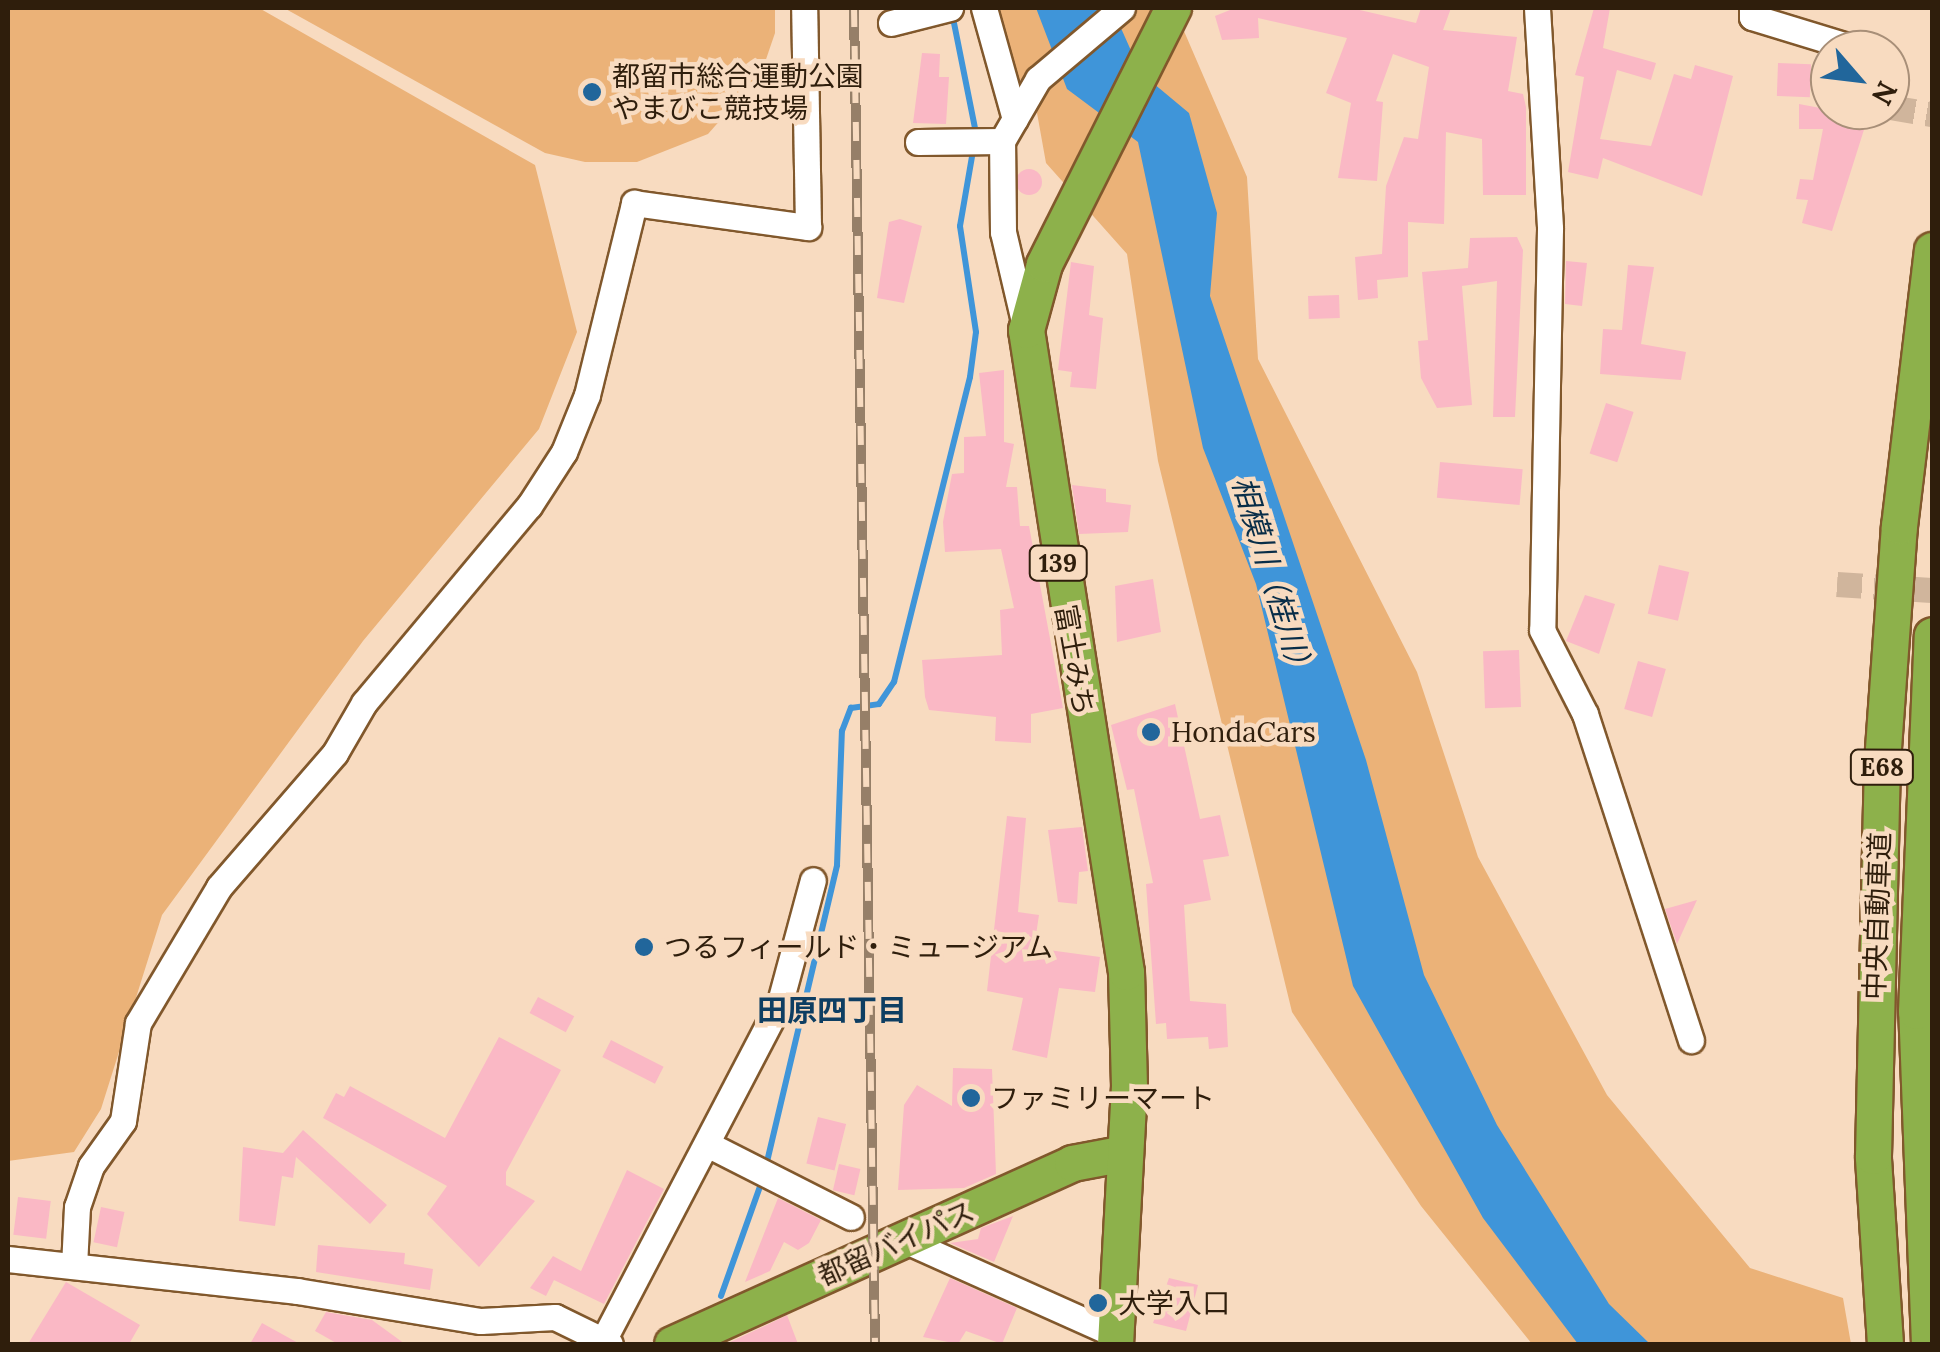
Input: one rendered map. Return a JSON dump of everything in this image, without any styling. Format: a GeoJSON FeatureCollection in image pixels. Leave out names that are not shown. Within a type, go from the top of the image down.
{"type":"FeatureCollection","features":[{"type":"Feature","properties":{"kind":"highway","name":"富士みち"},"geometry":{"type":"LineString","coordinates":[[1115,1340],[1125,1153],[1126,972],[1026,330],[1044,264],[1170,13]]}},
{"type":"Feature","properties":{"kind":"highway","name":"中央自動車道"},"geometry":{"type":"LineString","coordinates":[[1884,1344],[1874,1008],[1882,762],[1932,250]]}},
{"type":"Feature","properties":{"kind":"highway","name":"中央自動車道"},"geometry":{"type":"LineString","coordinates":[[1929,1344],[1916,1010],[1932,635]]}},
{"type":"Feature","properties":{"kind":"highway","name":"都留バイパス"},"geometry":{"type":"LineString","coordinates":[[672,1344],[1072,1164],[1125,1153]]}},
{"type":"Feature","properties":{"kind":"street"},"geometry":{"type":"LineString","coordinates":[[74,1266],[77,1207],[91,1166],[123,1121],[138,1023],[219,887],[335,752],[364,703],[529,506],[564,452],[586,394],[634,204],[808,227],[804,8]]}},
{"type":"Feature","properties":{"kind":"street"},"geometry":{"type":"LineString","coordinates":[[984,8],[1003,232],[1026,330]]}},
{"type":"Feature","properties":{"kind":"street"},"geometry":{"type":"LineString","coordinates":[[918,142],[993,136],[1038,79],[1122,8]]}},
{"type":"Feature","properties":{"kind":"street"},"geometry":{"type":"LineString","coordinates":[[1537,8],[1550,229],[1542,630],[1585,714],[1691,1040]]}},
{"type":"Feature","properties":{"kind":"street"},"geometry":{"type":"LineString","coordinates":[[1752,8],[1752,17],[1810,35]]}},
{"type":"Feature","properties":{"kind":"street"},"geometry":{"type":"LineString","coordinates":[[891,23],[942,9]]}},
{"type":"Feature","properties":{"kind":"street"},"geometry":{"type":"LineString","coordinates":[[8,1259],[481,1322],[554,1317],[607,1341],[780,1002],[812,880]]}},
{"type":"Feature","properties":{"kind":"street"},"geometry":{"type":"LineString","coordinates":[[709,1145],[851,1217]]}},
{"type":"Feature","properties":{"kind":"street"},"geometry":{"type":"LineString","coordinates":[[904,1240],[1115,1340]]}},
{"type":"Feature","properties":{"kind":"shaded area"},"geometry":{"type":"Polygon","coordinates":[[[8,8],[259,8],[535,165],[577,332],[539,429],[363,641],[162,915],[101,1109],[74,1152],[8,1161],[8,8]]]}},
{"type":"Feature","properties":{"kind":"shaded area","name":"都留市総合運動公園 やまびこ競技場"},"geometry":{"type":"Polygon","coordinates":[[[284,8],[775,8],[775,33],[761,74],[708,134],[637,162],[585,162],[545,153],[284,8]]]}},
{"type":"Feature","properties":{"kind":"shaded area"},"geometry":{"type":"Polygon","coordinates":[[[969,8],[1174,8],[1247,177],[1258,359],[1417,672],[1478,857],[1607,1095],[1750,1268],[1843,1298],[1851,1344],[1532,1344],[1421,1206],[1292,1012],[1158,461],[1127,254],[1046,163],[1030,74],[995,95],[969,8]]]}},
{"type":"Feature","properties":{"kind":"water","name":"相模川（桂川）"},"geometry":{"type":"Polygon","coordinates":[[[1036,8],[1112,8],[1141,73],[1189,113],[1217,213],[1210,296],[1366,760],[1424,975],[1497,1125],[1609,1304],[1650,1344],[1578,1344],[1483,1218],[1353,986],[1256,584],[1203,448],[1138,142],[1067,89],[1036,8]]]}},
{"type":"Feature","properties":{"kind":"building"},"geometry":{"type":"Polygon","coordinates":[[[1235,8],[1351,8],[1416,23],[1421,8],[1451,8],[1443,30],[1517,37],[1508,91],[1523,94],[1526,107],[1526,195],[1483,195],[1482,139],[1446,132],[1444,224],[1408,222],[1408,277],[1377,280],[1378,298],[1358,300],[1355,257],[1382,254],[1386,186],[1404,137],[1418,139],[1429,67],[1393,54],[1376,101],[1383,102],[1377,181],[1338,178],[1351,103],[1326,93],[1347,38],[1258,18],[1259,38],[1222,40],[1215,16],[1235,8]]]}},
{"type":"Feature","properties":{"kind":"building"},"geometry":{"type":"Polygon","coordinates":[[[1594,8],[1610,8],[1603,48],[1656,63],[1651,80],[1617,70],[1600,139],[1651,146],[1674,74],[1691,79],[1695,65],[1733,76],[1702,196],[1603,158],[1598,179],[1568,172],[1584,77],[1575,75],[1594,8]]]}},
{"type":"Feature","properties":{"kind":"building"},"geometry":{"type":"Polygon","coordinates":[[[922,53],[940,54],[939,77],[949,77],[946,124],[913,123],[922,53]]]}},
{"type":"Feature","properties":{"kind":"building"},"geometry":{"type":"Polygon","coordinates":[[[1778,63],[1810,64],[1810,97],[1777,96],[1778,63]]]}},
{"type":"Feature","properties":{"kind":"building"},"geometry":{"type":"Polygon","coordinates":[[[1799,104],[1810,106],[1810,129],[1799,129],[1799,104]]]}},
{"type":"Feature","properties":{"kind":"building"},"geometry":{"type":"Polygon","coordinates":[[[1823,130],[1864,130],[1832,231],[1802,223],[1808,200],[1796,199],[1800,179],[1813,180],[1823,130]]]}},
{"type":"Feature","properties":{"kind":"building"},"geometry":{"type":"Polygon","coordinates":[[[1029,169],[1038,173],[1042,182],[1038,191],[1029,195],[1020,191],[1016,182],[1020,173],[1029,169]]]}},
{"type":"Feature","properties":{"kind":"building"},"geometry":{"type":"Polygon","coordinates":[[[900,219],[922,226],[904,303],[877,298],[889,222],[900,219]]]}},
{"type":"Feature","properties":{"kind":"building"},"geometry":{"type":"Polygon","coordinates":[[[1517,237],[1523,250],[1515,417],[1493,417],[1497,281],[1462,286],[1472,405],[1437,408],[1421,378],[1418,341],[1428,340],[1422,272],[1468,268],[1470,238],[1517,237]]]}},
{"type":"Feature","properties":{"kind":"building"},"geometry":{"type":"Polygon","coordinates":[[[1566,261],[1587,263],[1582,306],[1565,304],[1566,261]]]}},
{"type":"Feature","properties":{"kind":"building"},"geometry":{"type":"Polygon","coordinates":[[[1071,262],[1094,266],[1089,315],[1103,318],[1096,389],[1070,387],[1072,372],[1058,370],[1071,262]]]}},
{"type":"Feature","properties":{"kind":"building"},"geometry":{"type":"Polygon","coordinates":[[[1628,265],[1654,267],[1641,344],[1686,352],[1681,380],[1600,374],[1603,329],[1622,330],[1628,265]]]}},
{"type":"Feature","properties":{"kind":"building"},"geometry":{"type":"Polygon","coordinates":[[[1339,295],[1340,318],[1309,319],[1308,296],[1339,295]]]}},
{"type":"Feature","properties":{"kind":"building"},"geometry":{"type":"Polygon","coordinates":[[[1004,370],[1004,442],[1014,444],[1006,487],[1017,487],[1020,526],[1029,526],[1063,708],[1031,714],[1031,743],[995,741],[996,717],[929,710],[922,660],[1002,655],[1000,610],[1014,608],[1001,549],[945,552],[943,522],[952,474],[964,473],[964,437],[986,436],[979,373],[1004,370]]]}},
{"type":"Feature","properties":{"kind":"building"},"geometry":{"type":"Polygon","coordinates":[[[1606,403],[1634,412],[1617,462],[1590,453],[1606,403]]]}},
{"type":"Feature","properties":{"kind":"building"},"geometry":{"type":"Polygon","coordinates":[[[1440,462],[1523,469],[1520,505],[1437,498],[1440,462]]]}},
{"type":"Feature","properties":{"kind":"building"},"geometry":{"type":"Polygon","coordinates":[[[1072,485],[1106,489],[1106,502],[1131,505],[1128,532],[1079,534],[1072,485]]]}},
{"type":"Feature","properties":{"kind":"building"},"geometry":{"type":"Polygon","coordinates":[[[1659,565],[1689,572],[1678,621],[1648,614],[1659,565]]]}},
{"type":"Feature","properties":{"kind":"building"},"geometry":{"type":"Polygon","coordinates":[[[1153,579],[1161,632],[1117,642],[1115,586],[1153,579]]]}},
{"type":"Feature","properties":{"kind":"building"},"geometry":{"type":"Polygon","coordinates":[[[1585,595],[1615,604],[1599,654],[1566,641],[1585,595]]]}},
{"type":"Feature","properties":{"kind":"building"},"geometry":{"type":"Polygon","coordinates":[[[1519,650],[1521,707],[1485,708],[1483,651],[1519,650]]]}},
{"type":"Feature","properties":{"kind":"building"},"geometry":{"type":"Polygon","coordinates":[[[1638,661],[1666,669],[1652,717],[1624,709],[1638,661]]]}},
{"type":"Feature","properties":{"kind":"building"},"geometry":{"type":"Polygon","coordinates":[[[1175,704],[1200,819],[1220,815],[1229,856],[1203,860],[1211,900],[1184,905],[1190,1001],[1226,1004],[1228,1047],[1209,1049],[1208,1037],[1167,1039],[1166,1023],[1156,1024],[1146,884],[1153,883],[1134,789],[1127,790],[1111,725],[1175,704]]]}},
{"type":"Feature","properties":{"kind":"building"},"geometry":{"type":"Polygon","coordinates":[[[1007,816],[1026,818],[1018,912],[1039,915],[1034,948],[1100,957],[1095,992],[1059,988],[1047,1058],[1012,1050],[1023,998],[987,991],[1007,816]]]}},
{"type":"Feature","properties":{"kind":"building"},"geometry":{"type":"Polygon","coordinates":[[[1082,827],[1088,871],[1079,872],[1077,904],[1058,902],[1048,830],[1082,827]]]}},
{"type":"Feature","properties":{"kind":"building"},"geometry":{"type":"Polygon","coordinates":[[[1697,900],[1677,944],[1665,909],[1697,900]]]}},
{"type":"Feature","properties":{"kind":"building"},"geometry":{"type":"Polygon","coordinates":[[[538,997],[574,1016],[566,1032],[530,1013],[538,997]]]}},
{"type":"Feature","properties":{"kind":"building"},"geometry":{"type":"Polygon","coordinates":[[[499,1037],[561,1070],[506,1172],[506,1185],[535,1201],[479,1267],[427,1214],[447,1186],[323,1118],[336,1093],[344,1097],[350,1086],[445,1138],[499,1037]]]}},
{"type":"Feature","properties":{"kind":"building"},"geometry":{"type":"Polygon","coordinates":[[[611,1040],[664,1067],[655,1084],[602,1057],[611,1040]]]}},
{"type":"Feature","properties":{"kind":"building"},"geometry":{"type":"Polygon","coordinates":[[[953,1068],[992,1069],[996,1174],[964,1188],[898,1190],[904,1105],[917,1085],[952,1106],[953,1068]]]}},
{"type":"Feature","properties":{"kind":"building"},"geometry":{"type":"Polygon","coordinates":[[[818,1117],[846,1124],[835,1171],[806,1164],[818,1117]]]}},
{"type":"Feature","properties":{"kind":"building"},"geometry":{"type":"Polygon","coordinates":[[[303,1130],[387,1205],[370,1224],[296,1157],[293,1178],[282,1176],[275,1226],[239,1221],[243,1147],[283,1153],[303,1130]]]}},
{"type":"Feature","properties":{"kind":"building"},"geometry":{"type":"Polygon","coordinates":[[[839,1164],[860,1169],[854,1195],[833,1190],[839,1164]]]}},
{"type":"Feature","properties":{"kind":"building"},"geometry":{"type":"Polygon","coordinates":[[[627,1170],[664,1189],[604,1304],[554,1280],[546,1296],[530,1288],[553,1256],[581,1271],[627,1170]]]}},
{"type":"Feature","properties":{"kind":"building"},"geometry":{"type":"Polygon","coordinates":[[[18,1197],[51,1201],[46,1239],[13,1235],[18,1197]]]}},
{"type":"Feature","properties":{"kind":"building"},"geometry":{"type":"Polygon","coordinates":[[[778,1198],[821,1220],[809,1243],[798,1250],[784,1242],[770,1271],[745,1282],[778,1198]]]}},
{"type":"Feature","properties":{"kind":"building"},"geometry":{"type":"Polygon","coordinates":[[[101,1207],[124,1212],[117,1247],[94,1242],[101,1207]]]}},
{"type":"Feature","properties":{"kind":"building"},"geometry":{"type":"Polygon","coordinates":[[[1013,1216],[994,1262],[950,1243],[978,1239],[981,1228],[1013,1216]]]}},
{"type":"Feature","properties":{"kind":"building"},"geometry":{"type":"Polygon","coordinates":[[[318,1245],[405,1253],[404,1264],[433,1269],[430,1290],[316,1272],[318,1245]]]}},
{"type":"Feature","properties":{"kind":"building"},"geometry":{"type":"Polygon","coordinates":[[[950,1278],[1017,1308],[1002,1344],[966,1331],[958,1344],[923,1337],[950,1278]]]}},
{"type":"Feature","properties":{"kind":"building"},"geometry":{"type":"Polygon","coordinates":[[[1169,1278],[1198,1285],[1186,1331],[1153,1323],[1169,1278]]]}},
{"type":"Feature","properties":{"kind":"building"},"geometry":{"type":"Polygon","coordinates":[[[66,1282],[140,1325],[129,1344],[28,1344],[66,1282]]]}},
{"type":"Feature","properties":{"kind":"building"},"geometry":{"type":"Polygon","coordinates":[[[326,1312],[372,1320],[405,1344],[338,1344],[315,1331],[326,1312]]]}},
{"type":"Feature","properties":{"kind":"building"},"geometry":{"type":"Polygon","coordinates":[[[787,1315],[798,1344],[726,1344],[769,1324],[787,1315]]]}},
{"type":"Feature","properties":{"kind":"building"},"geometry":{"type":"Polygon","coordinates":[[[262,1323],[300,1344],[250,1344],[262,1323]]]}},
{"type":"Feature","properties":{"kind":"waterway"},"geometry":{"type":"LineString","coordinates":[[952,13],[976,133]]}},
{"type":"Feature","properties":{"kind":"waterway"},"geometry":{"type":"LineString","coordinates":[[766,1166],[837,865],[842,731],[851,708],[879,704],[894,682],[970,377],[976,332],[960,226],[974,145]]}},
{"type":"Feature","properties":{"kind":"waterway"},"geometry":{"type":"LineString","coordinates":[[721,1296],[763,1178]]}},
{"type":"Feature","properties":{"kind":"tunnel"},"geometry":{"type":"LineString","coordinates":[[1910,110],[1932,114]]}},
{"type":"Feature","properties":{"kind":"tunnel"},"geometry":{"type":"LineString","coordinates":[[1837,584],[1932,590]]}},
{"type":"Feature","properties":{"kind":"railway"},"geometry":{"type":"LineString","coordinates":[[854,8],[875,1344]]}},
{"type":"Feature","properties":{"kind":"place","name":"都留市総合運動公園 やまびこ競技場"},"geometry":{"type":"Point","coordinates":[592,92]}},
{"type":"Feature","properties":{"kind":"place","name":"HondaCars"},"geometry":{"type":"Point","coordinates":[1151,732]}},
{"type":"Feature","properties":{"kind":"place","name":"つるフィールド・ミュージアム"},"geometry":{"type":"Point","coordinates":[644,947]}},
{"type":"Feature","properties":{"kind":"place","name":"ファミリーマート"},"geometry":{"type":"Point","coordinates":[971,1098]}},
{"type":"Feature","properties":{"kind":"place","name":"大学入口"},"geometry":{"type":"Point","coordinates":[1098,1303]}},
{"type":"Feature","properties":{"kind":"district","name":"田原四丁目"},"geometry":{"type":"Point","coordinates":[832,1010]}}]}
